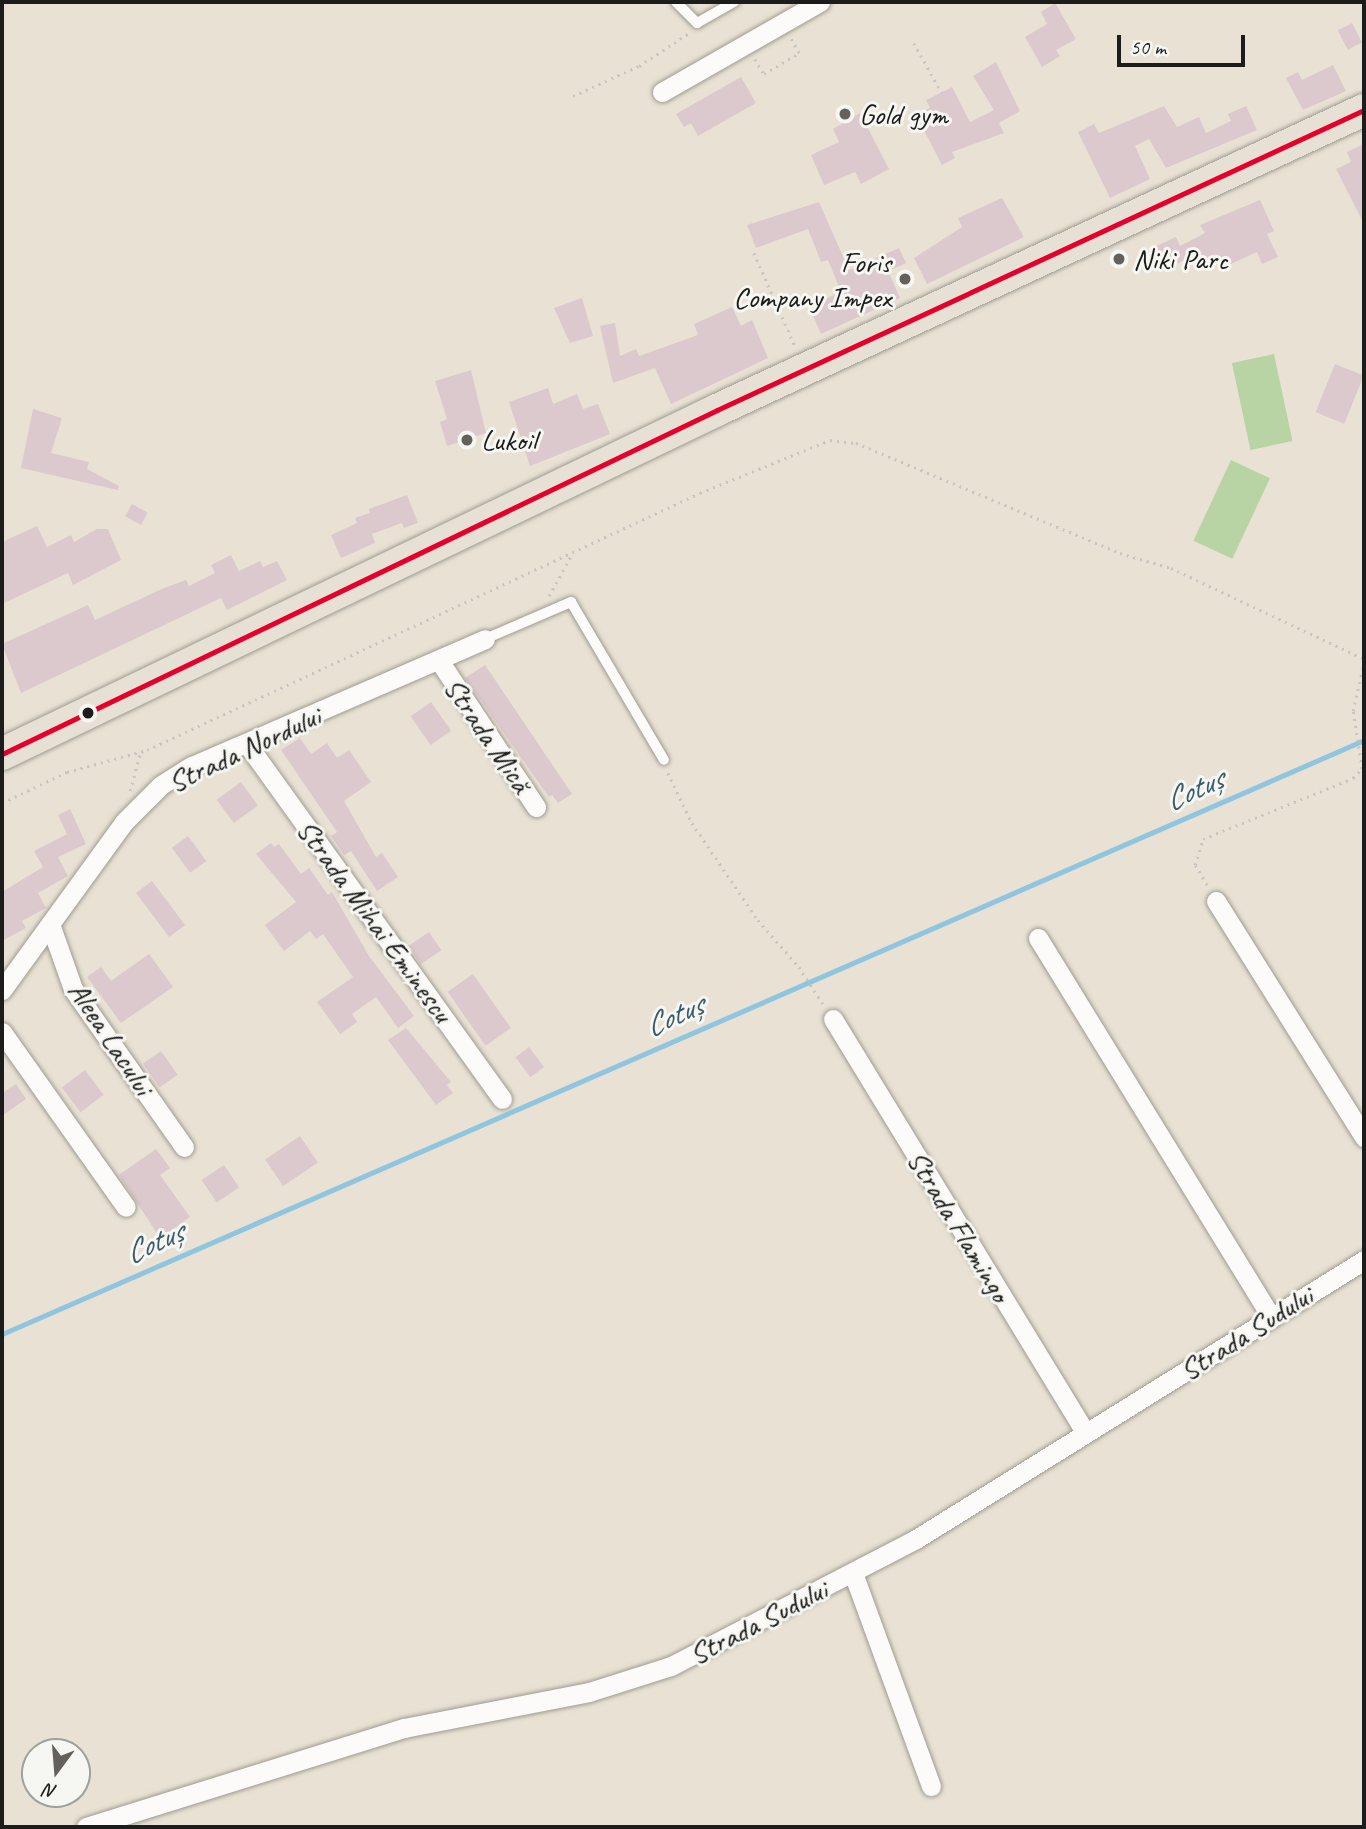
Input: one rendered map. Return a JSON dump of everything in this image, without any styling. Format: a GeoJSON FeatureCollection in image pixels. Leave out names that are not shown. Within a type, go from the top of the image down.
{"type":"FeatureCollection","features":[{"type":"Feature","properties":{"kind":"main road"},"geometry":{"type":"LineString","coordinates":[[3,743],[220,647],[717,410],[1364,110]]}},
{"type":"Feature","properties":{"kind":"street"},"geometry":{"type":"LineString","coordinates":[[663,92],[820,2]]}},
{"type":"Feature","properties":{"kind":"street","name":"Strada Nordului"},"geometry":{"type":"LineString","coordinates":[[2,990],[141,803],[191,766],[439,662],[485,639]]}},
{"type":"Feature","properties":{"kind":"street","name":"Strada Mică"},"geometry":{"type":"LineString","coordinates":[[439,662],[536,807]]}},
{"type":"Feature","properties":{"kind":"street","name":"Strada Mihai Eminescu"},"geometry":{"type":"LineString","coordinates":[[247,744],[502,1099]]}},
{"type":"Feature","properties":{"kind":"street"},"geometry":{"type":"LineString","coordinates":[[1216,901],[1364,1137]]}},
{"type":"Feature","properties":{"kind":"street","name":"Aleea Lacului"},"geometry":{"type":"LineString","coordinates":[[50,924],[74,989],[184,1147]]}},
{"type":"Feature","properties":{"kind":"street"},"geometry":{"type":"LineString","coordinates":[[1038,938],[1272,1318]]}},
{"type":"Feature","properties":{"kind":"street","name":"Strada Flamingo"},"geometry":{"type":"LineString","coordinates":[[833,1019],[1086,1433]]}},
{"type":"Feature","properties":{"kind":"street"},"geometry":{"type":"LineString","coordinates":[[2,1032],[126,1207]]}},
{"type":"Feature","properties":{"kind":"street","name":"Strada Sudului"},"geometry":{"type":"LineString","coordinates":[[86,1827],[404,1728],[632,1681],[671,1666],[853,1573],[1086,1433],[1364,1260]]}},
{"type":"Feature","properties":{"kind":"street"},"geometry":{"type":"LineString","coordinates":[[853,1573],[931,1786]]}},
{"type":"Feature","properties":{"kind":"lane"},"geometry":{"type":"LineString","coordinates":[[676,2],[688,19],[697,23],[734,2]]}},
{"type":"Feature","properties":{"kind":"lane"},"geometry":{"type":"LineString","coordinates":[[485,639],[571,602],[664,760]]}},
{"type":"Feature","properties":{"kind":"path"},"geometry":{"type":"LineString","coordinates":[[573,96],[639,66],[687,36],[697,23]]}},
{"type":"Feature","properties":{"kind":"path"},"geometry":{"type":"LineString","coordinates":[[747,44],[764,74],[799,53],[782,24]]}},
{"type":"Feature","properties":{"kind":"path"},"geometry":{"type":"LineString","coordinates":[[914,43],[942,93]]}},
{"type":"Feature","properties":{"kind":"path"},"geometry":{"type":"LineString","coordinates":[[754,253],[799,355]]}},
{"type":"Feature","properties":{"kind":"path"},"geometry":{"type":"LineString","coordinates":[[2,803],[67,772],[140,753],[571,556],[700,493],[830,440],[856,443],[1120,553],[1171,568],[1364,661],[1353,711],[1362,768],[1353,778],[1203,839],[1195,865],[1216,901]]}},
{"type":"Feature","properties":{"kind":"path"},"geometry":{"type":"LineString","coordinates":[[538,617],[571,556]]}},
{"type":"Feature","properties":{"kind":"path"},"geometry":{"type":"LineString","coordinates":[[128,801],[140,753]]}},
{"type":"Feature","properties":{"kind":"path"},"geometry":{"type":"LineString","coordinates":[[664,760],[671,787],[692,822],[758,920],[799,967],[833,1019]]}},
{"type":"Feature","properties":{"kind":"green space"},"geometry":{"type":"Polygon","coordinates":[[[1274,354],[1293,441],[1250,450],[1232,363],[1274,354]]]}},
{"type":"Feature","properties":{"kind":"green space"},"geometry":{"type":"Polygon","coordinates":[[[1231,460],[1270,478],[1232,559],[1193,541],[1231,460]]]}},
{"type":"Feature","properties":{"kind":"building"},"geometry":{"type":"Polygon","coordinates":[[[1055,3],[1076,39],[1056,50],[1060,56],[1042,67],[1025,37],[1047,24],[1041,12],[1055,3]]]}},
{"type":"Feature","properties":{"kind":"building"},"geometry":{"type":"Polygon","coordinates":[[[1352,23],[1362,43],[1348,50],[1338,30],[1352,23]]]}},
{"type":"Feature","properties":{"kind":"building"},"geometry":{"type":"Polygon","coordinates":[[[996,62],[1020,111],[999,123],[1004,133],[952,152],[955,158],[942,165],[916,115],[930,108],[926,100],[952,87],[970,122],[994,110],[973,76],[996,62]]]}},
{"type":"Feature","properties":{"kind":"building"},"geometry":{"type":"Polygon","coordinates":[[[1333,65],[1346,91],[1303,110],[1286,78],[1298,72],[1302,80],[1333,65]]]}},
{"type":"Feature","properties":{"kind":"building"},"geometry":{"type":"Polygon","coordinates":[[[741,77],[756,103],[698,136],[691,123],[684,127],[676,114],[741,77]]]}},
{"type":"Feature","properties":{"kind":"building"},"geometry":{"type":"Polygon","coordinates":[[[1164,106],[1177,127],[1199,117],[1206,133],[1231,121],[1228,114],[1246,106],[1257,130],[1166,168],[1149,139],[1135,146],[1150,179],[1110,198],[1078,132],[1094,124],[1099,133],[1164,106]]]}},
{"type":"Feature","properties":{"kind":"building"},"geometry":{"type":"Polygon","coordinates":[[[860,113],[889,169],[861,184],[855,172],[824,185],[811,155],[839,142],[833,129],[860,113]]]}},
{"type":"Feature","properties":{"kind":"building"},"geometry":{"type":"Polygon","coordinates":[[[1364,144],[1364,224],[1336,169],[1351,162],[1347,152],[1364,144]]]}},
{"type":"Feature","properties":{"kind":"building"},"geometry":{"type":"Polygon","coordinates":[[[1002,198],[1024,237],[927,284],[914,258],[962,227],[958,218],[1002,198]]]}},
{"type":"Feature","properties":{"kind":"building"},"geometry":{"type":"Polygon","coordinates":[[[1260,200],[1274,231],[1267,234],[1278,257],[1262,264],[1257,252],[1222,268],[1216,254],[1202,261],[1198,253],[1161,272],[1150,249],[1176,237],[1180,246],[1205,233],[1200,225],[1260,200]]]}},
{"type":"Feature","properties":{"kind":"building"},"geometry":{"type":"Polygon","coordinates":[[[819,202],[849,270],[899,248],[906,263],[888,271],[900,298],[821,334],[809,306],[841,292],[828,260],[821,262],[808,229],[756,248],[747,225],[819,202]]]}},
{"type":"Feature","properties":{"kind":"building"},"geometry":{"type":"Polygon","coordinates":[[[582,298],[593,336],[570,343],[554,308],[582,298]]]}},
{"type":"Feature","properties":{"kind":"building"},"geometry":{"type":"Polygon","coordinates":[[[732,307],[741,326],[752,320],[768,358],[671,404],[655,368],[613,383],[600,326],[615,323],[620,356],[636,349],[639,356],[698,335],[694,324],[732,307]]]}},
{"type":"Feature","properties":{"kind":"building"},"geometry":{"type":"Polygon","coordinates":[[[1335,364],[1364,376],[1344,424],[1316,412],[1335,364]]]}},
{"type":"Feature","properties":{"kind":"building"},"geometry":{"type":"Polygon","coordinates":[[[471,370],[486,433],[447,446],[440,422],[447,419],[435,381],[471,370]]]}},
{"type":"Feature","properties":{"kind":"building"},"geometry":{"type":"Polygon","coordinates":[[[548,388],[553,404],[577,394],[583,409],[598,404],[610,434],[530,466],[509,402],[548,388]]]}},
{"type":"Feature","properties":{"kind":"building"},"geometry":{"type":"Polygon","coordinates":[[[33,409],[62,418],[51,453],[89,462],[87,469],[119,486],[118,490],[21,468],[33,409]]]}},
{"type":"Feature","properties":{"kind":"building"},"geometry":{"type":"Polygon","coordinates":[[[407,495],[418,523],[404,528],[402,523],[372,534],[375,543],[341,558],[331,535],[357,523],[355,518],[370,513],[369,509],[407,495]]]}},
{"type":"Feature","properties":{"kind":"building"},"geometry":{"type":"Polygon","coordinates":[[[132,504],[148,513],[141,525],[125,516],[132,504]]]}},
{"type":"Feature","properties":{"kind":"building"},"geometry":{"type":"Polygon","coordinates":[[[37,526],[47,547],[71,535],[74,542],[97,529],[108,529],[121,560],[73,585],[68,573],[2,604],[2,542],[37,526]]]}},
{"type":"Feature","properties":{"kind":"building"},"geometry":{"type":"Polygon","coordinates":[[[231,555],[239,571],[260,561],[263,567],[277,561],[287,580],[227,610],[221,598],[21,693],[2,644],[88,605],[95,620],[186,580],[189,586],[215,573],[211,565],[231,555]]]}},
{"type":"Feature","properties":{"kind":"building"},"geometry":{"type":"Polygon","coordinates":[[[485,665],[572,794],[558,803],[552,795],[549,797],[465,678],[485,665]]]}},
{"type":"Feature","properties":{"kind":"building"},"geometry":{"type":"Polygon","coordinates":[[[431,702],[451,731],[431,745],[411,716],[431,702]]]}},
{"type":"Feature","properties":{"kind":"building"},"geometry":{"type":"Polygon","coordinates":[[[300,738],[311,754],[327,743],[337,758],[349,750],[371,782],[344,801],[376,857],[382,853],[398,877],[377,891],[351,851],[344,855],[331,836],[337,832],[281,750],[300,738]]]}},
{"type":"Feature","properties":{"kind":"building"},"geometry":{"type":"Polygon","coordinates":[[[241,782],[258,805],[234,823],[217,800],[241,782]]]}},
{"type":"Feature","properties":{"kind":"building"},"geometry":{"type":"Polygon","coordinates":[[[70,809],[86,844],[58,857],[68,876],[38,893],[46,908],[22,921],[26,928],[2,941],[2,892],[43,867],[34,851],[67,834],[58,815],[70,809]]]}},
{"type":"Feature","properties":{"kind":"building"},"geometry":{"type":"Polygon","coordinates":[[[188,836],[206,861],[190,873],[172,848],[188,836]]]}},
{"type":"Feature","properties":{"kind":"building"},"geometry":{"type":"Polygon","coordinates":[[[271,843],[274,847],[279,844],[301,874],[309,868],[328,895],[332,892],[369,956],[414,1016],[398,1028],[376,997],[352,1014],[357,1022],[340,1034],[317,1002],[353,977],[323,934],[316,939],[310,931],[284,951],[265,925],[296,902],[256,854],[271,843]]]}},
{"type":"Feature","properties":{"kind":"building"},"geometry":{"type":"Polygon","coordinates":[[[152,881],[185,925],[169,937],[136,893],[152,881]]]}},
{"type":"Feature","properties":{"kind":"building"},"geometry":{"type":"Polygon","coordinates":[[[429,932],[441,950],[421,964],[408,946],[429,932]]]}},
{"type":"Feature","properties":{"kind":"building"},"geometry":{"type":"Polygon","coordinates":[[[149,954],[173,987],[121,1023],[87,977],[101,967],[111,981],[149,954]]]}},
{"type":"Feature","properties":{"kind":"building"},"geometry":{"type":"Polygon","coordinates":[[[473,974],[511,1028],[485,1046],[448,992],[473,974]]]}},
{"type":"Feature","properties":{"kind":"building"},"geometry":{"type":"Polygon","coordinates":[[[406,1028],[451,1082],[447,1085],[453,1093],[436,1105],[388,1040],[406,1028]]]}},
{"type":"Feature","properties":{"kind":"building"},"geometry":{"type":"Polygon","coordinates":[[[529,1047],[544,1067],[530,1077],[515,1057],[529,1047]]]}},
{"type":"Feature","properties":{"kind":"building"},"geometry":{"type":"Polygon","coordinates":[[[161,1051],[178,1075],[160,1087],[143,1064],[161,1051]]]}},
{"type":"Feature","properties":{"kind":"building"},"geometry":{"type":"Polygon","coordinates":[[[85,1070],[104,1095],[80,1112],[62,1087],[85,1070]]]}},
{"type":"Feature","properties":{"kind":"building"},"geometry":{"type":"Polygon","coordinates":[[[16,1084],[26,1099],[2,1116],[2,1093],[16,1084]]]}},
{"type":"Feature","properties":{"kind":"building"},"geometry":{"type":"Polygon","coordinates":[[[300,1136],[318,1163],[283,1186],[265,1159],[300,1136]]]}},
{"type":"Feature","properties":{"kind":"building"},"geometry":{"type":"Polygon","coordinates":[[[156,1149],[170,1168],[160,1175],[190,1217],[160,1238],[119,1175],[156,1149]]]}},
{"type":"Feature","properties":{"kind":"building"},"geometry":{"type":"Polygon","coordinates":[[[224,1165],[239,1187],[217,1202],[202,1180],[224,1165]]]}},
{"type":"Feature","properties":{"kind":"waterway","name":"Cotuș"},"geometry":{"type":"LineString","coordinates":[[2,1334],[1364,740]]}},
{"type":"Feature","properties":{"kind":"transit line"},"geometry":{"type":"LineString","coordinates":[[2,754],[717,410],[1364,110]]}},
{"type":"Feature","properties":{"kind":"place","name":"Gold gym"},"geometry":{"type":"Point","coordinates":[845,114]}},
{"type":"Feature","properties":{"kind":"place","name":"Niki Parc"},"geometry":{"type":"Point","coordinates":[1119,259]}},
{"type":"Feature","properties":{"kind":"place","name":"Foris Company Impex"},"geometry":{"type":"Point","coordinates":[905,279]}},
{"type":"Feature","properties":{"kind":"place","name":"Lukoil"},"geometry":{"type":"Point","coordinates":[467,440]}}]}
